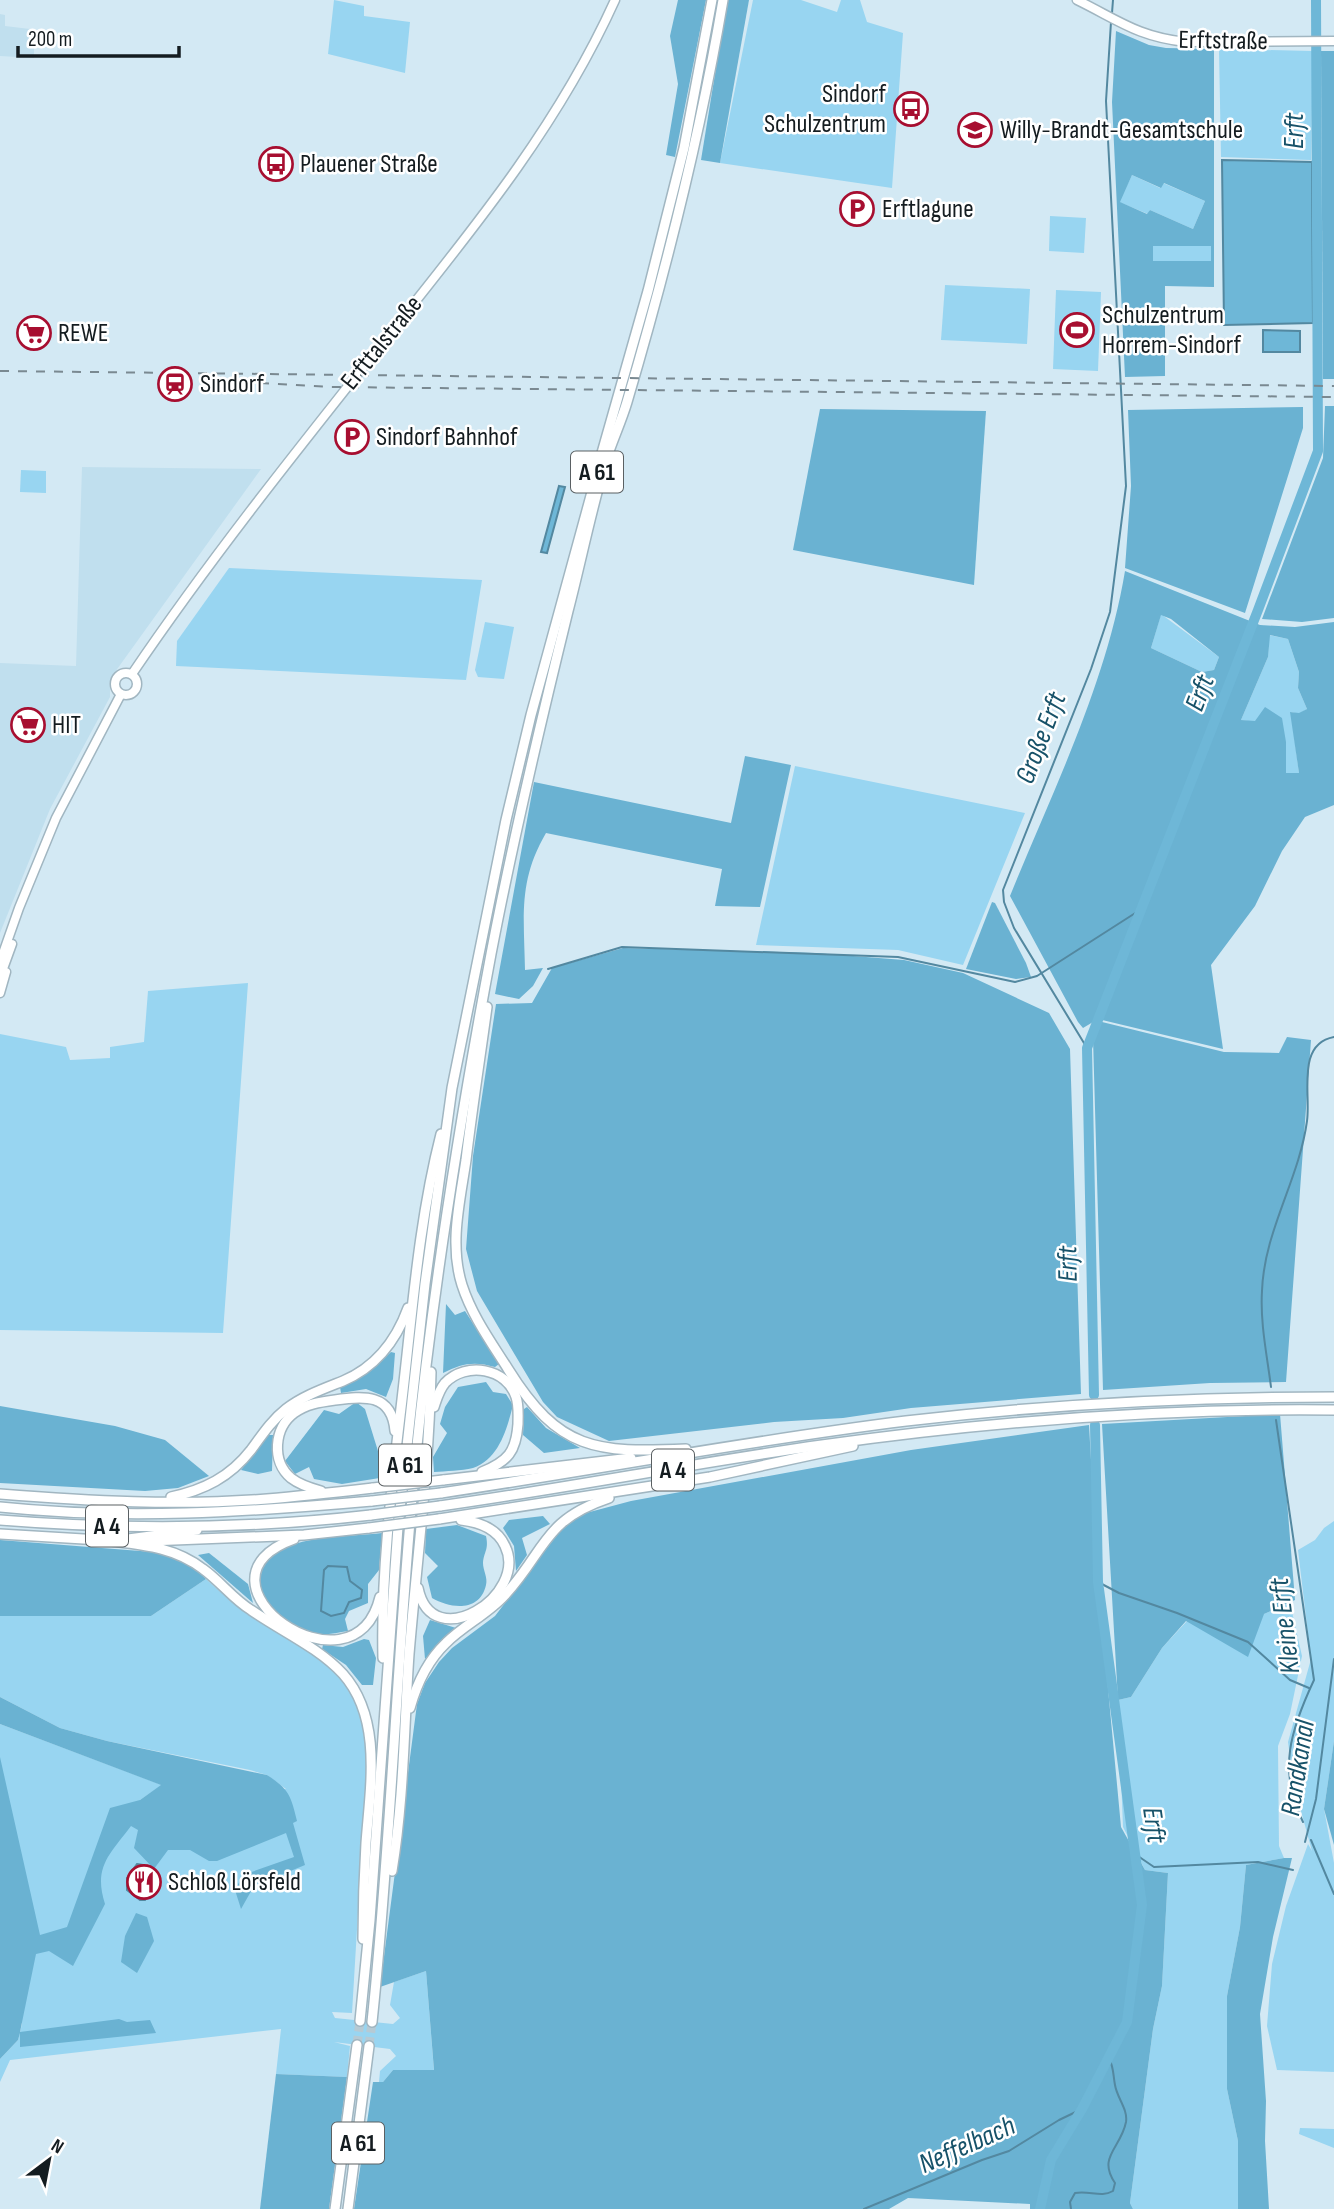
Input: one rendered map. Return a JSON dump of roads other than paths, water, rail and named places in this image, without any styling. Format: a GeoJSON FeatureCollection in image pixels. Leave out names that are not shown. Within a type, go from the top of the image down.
{"type":"FeatureCollection","features":[{"type":"Feature","properties":{"kind":"highway","name":"A 61"},"geometry":{"type":"LineString","coordinates":[[360,2021],[370,1920],[399,1513],[425,1284],[452,1088],[506,820],[538,688],[663,233],[684,148],[712,0]]}},
{"type":"Feature","properties":{"kind":"highway","name":"A 61"},"geometry":{"type":"LineString","coordinates":[[372,2022],[382,1924],[416,1454],[459,1131],[492,950],[542,716],[606,460],[628,396],[694,149],[723,0]]}},
{"type":"Feature","properties":{"kind":"highway"},"geometry":{"type":"LineString","coordinates":[[492,950],[487,1006],[456,1230],[457,1260],[474,1314],[516,1382],[538,1412],[555,1427],[583,1442],[604,1449],[716,1449]]}},
{"type":"Feature","properties":{"kind":"highway"},"geometry":{"type":"LineString","coordinates":[[384,1701],[383,1586],[413,1293],[428,1197],[452,1088]]}},
{"type":"Feature","properties":{"kind":"highway"},"geometry":{"type":"LineString","coordinates":[[153,1501],[200,1490],[221,1479],[239,1464],[272,1423],[293,1404],[369,1366],[393,1341],[413,1293]]}},
{"type":"Feature","properties":{"kind":"highway"},"geometry":{"type":"LineString","coordinates":[[382,1924],[397,1832],[415,1576],[430,1423],[432,1322]]}},
{"type":"Feature","properties":{"kind":"highway"},"geometry":{"type":"LineString","coordinates":[[430,1423],[438,1394],[451,1378],[470,1370],[483,1369],[506,1381],[516,1394],[519,1408],[517,1440],[506,1459],[472,1476]]}},
{"type":"Feature","properties":{"kind":"highway"},"geometry":{"type":"LineString","coordinates":[[328,1493],[306,1487],[293,1479],[280,1462],[277,1449],[279,1435],[285,1422],[295,1412],[316,1403],[359,1396],[374,1399],[384,1405],[393,1420],[396,1447]]}},
{"type":"Feature","properties":{"kind":"highway","name":"A 4"},"geometry":{"type":"LineString","coordinates":[[0,1507],[134,1514],[201,1514],[372,1502],[904,1421],[1051,1406],[1211,1398],[1334,1397]]}},
{"type":"Feature","properties":{"kind":"highway","name":"A 4"},"geometry":{"type":"LineString","coordinates":[[0,1520],[89,1526],[215,1526],[370,1515],[541,1492],[820,1445],[906,1434],[1129,1414],[1334,1410]]}},
{"type":"Feature","properties":{"kind":"highway"},"geometry":{"type":"LineString","coordinates":[[0,1534],[112,1541],[179,1541],[304,1535],[369,1528],[443,1519],[773,1465],[906,1434]]}},
{"type":"Feature","properties":{"kind":"highway"},"geometry":{"type":"LineString","coordinates":[[0,1494],[153,1501],[265,1499],[692,1449]]}},
{"type":"Feature","properties":{"kind":"highway"},"geometry":{"type":"LineString","coordinates":[[406,1719],[419,1681],[434,1656],[447,1642],[505,1595],[544,1540],[558,1525],[590,1504],[635,1489]]}},
{"type":"Feature","properties":{"kind":"highway"},"geometry":{"type":"LineString","coordinates":[[415,1576],[419,1597],[425,1608],[439,1618],[451,1620],[465,1617],[478,1609],[495,1595],[506,1581],[509,1568],[507,1550],[496,1533],[480,1524],[443,1519]]}},
{"type":"Feature","properties":{"kind":"highway"},"geometry":{"type":"LineString","coordinates":[[112,1541],[186,1533],[215,1526]]}},
{"type":"Feature","properties":{"kind":"highway"},"geometry":{"type":"LineString","coordinates":[[304,1535],[273,1548],[258,1567],[255,1588],[259,1600],[277,1620],[314,1639],[331,1641],[348,1638],[370,1620],[378,1605],[383,1586]]}},
{"type":"Feature","properties":{"kind":"highway"},"geometry":{"type":"LineString","coordinates":[[112,1541],[156,1547],[187,1558],[247,1608],[326,1658],[356,1692],[367,1720],[371,1768],[363,1892],[362,1993]]}},
{"type":"Feature","properties":{"kind":"highway","name":"A 61"},"geometry":{"type":"LineString","coordinates":[[335,2209],[357,2045]]}},
{"type":"Feature","properties":{"kind":"highway","name":"A 61"},"geometry":{"type":"LineString","coordinates":[[348,2209],[369,2046]]}},
{"type":"Feature","properties":{"kind":"main road","name":"Erfttalstraße"},"geometry":{"type":"LineString","coordinates":[[132,674],[168,619],[274,480],[513,177],[568,92],[615,0]]}},
{"type":"Feature","properties":{"kind":"main road","name":"Erftstraße"},"geometry":{"type":"LineString","coordinates":[[1077,0],[1142,34],[1163,40],[1330,42]]}},
{"type":"Feature","properties":{"kind":"main road"},"geometry":{"type":"LineString","coordinates":[[121,674],[132,674],[137,681],[137,688],[130,695],[121,694],[115,685],[116,678],[121,674]]}},
{"type":"Feature","properties":{"kind":"main road"},"geometry":{"type":"LineString","coordinates":[[0,977],[32,878],[56,818],[121,694]]}},
{"type":"Feature","properties":{"kind":"main road"},"geometry":{"type":"LineString","coordinates":[[0,993],[4,961]]}},
{"type":"Feature","properties":{"kind":"waterway"},"geometry":{"type":"LineString","coordinates":[[1112,13],[1113,0]]}},
{"type":"Feature","properties":{"kind":"waterway","name":"Erft"},"geometry":{"type":"LineString","coordinates":[[1094,1395],[1087,1048],[1318,451],[1316,0]]}},
{"type":"Feature","properties":{"kind":"waterway","name":"Große Erft"},"geometry":{"type":"LineString","coordinates":[[1087,1048],[1014,928],[1004,902],[1003,890],[1091,669],[1110,612],[1126,486],[1106,101],[1111,22]]}},
{"type":"Feature","properties":{"kind":"waterway"},"geometry":{"type":"LineString","coordinates":[[548,969],[622,947],[898,957],[1015,982],[1037,976],[1140,910]]}},
{"type":"Feature","properties":{"kind":"waterway","name":"Kleine Erft"},"geometry":{"type":"LineString","coordinates":[[1271,1387],[1262,1315],[1264,1269],[1275,1226],[1303,1143],[1308,1110],[1310,1060],[1314,1049],[1334,1037]]}},
{"type":"Feature","properties":{"kind":"waterway","name":"Kleine Erft"},"geometry":{"type":"LineString","coordinates":[[1276,1420],[1314,1680],[1299,1716],[1290,1750],[1291,1785],[1303,1822]]}},
{"type":"Feature","properties":{"kind":"waterway","name":"Erft"},"geometry":{"type":"LineString","coordinates":[[1040,2209],[1051,2160],[1082,2109],[1127,2022],[1142,1905],[1098,1582],[1095,1425]]}},
{"type":"Feature","properties":{"kind":"waterway"},"geometry":{"type":"LineString","coordinates":[[1098,1582],[1119,1593],[1248,1642],[1290,1680],[1309,1688]]}},
{"type":"Feature","properties":{"kind":"waterway","name":"Randkanal"},"geometry":{"type":"LineString","coordinates":[[1305,1842],[1316,1799],[1334,1659]]}},
{"type":"Feature","properties":{"kind":"waterway","name":"Kleine Erft"},"geometry":{"type":"LineString","coordinates":[[1311,1840],[1334,1894]]}},
{"type":"Feature","properties":{"kind":"waterway"},"geometry":{"type":"LineString","coordinates":[[1135,1854],[1154,1867],[1258,1862],[1293,1870]]}},
{"type":"Feature","properties":{"kind":"waterway","name":"Erft"},"geometry":{"type":"LineString","coordinates":[[1071,2209],[1070,2202],[1075,2193],[1104,2194],[1113,2191],[1115,2183],[1110,2174],[1109,2159],[1123,2131],[1126,2117],[1116,2090],[1109,2058]]}},
{"type":"Feature","properties":{"kind":"waterway","name":"Neffelbach"},"geometry":{"type":"LineString","coordinates":[[864,2209],[1009,2151],[1082,2109]]}},
{"type":"Feature","properties":{"kind":"tunnel"},"geometry":{"type":"LineString","coordinates":[[357,2045],[360,2021]]}},
{"type":"Feature","properties":{"kind":"tunnel"},"geometry":{"type":"LineString","coordinates":[[369,2046],[372,2022]]}},
{"type":"Feature","properties":{"kind":"railway"},"geometry":{"type":"LineString","coordinates":[[0,371],[1334,386]]}},
{"type":"Feature","properties":{"kind":"railway"},"geometry":{"type":"LineString","coordinates":[[260,383],[331,387],[1334,397]]}},
{"type":"Feature","properties":{"kind":"place","name":"Sindorf Schulzentrum"},"geometry":{"type":"Point","coordinates":[911,109]}},
{"type":"Feature","properties":{"kind":"place","name":"Willy-Brandt-Gesamtschule"},"geometry":{"type":"Point","coordinates":[975,130]}},
{"type":"Feature","properties":{"kind":"place","name":"Plauener Straße"},"geometry":{"type":"Point","coordinates":[276,164]}},
{"type":"Feature","properties":{"kind":"place","name":"Erftlagune"},"geometry":{"type":"Point","coordinates":[857,209]}},
{"type":"Feature","properties":{"kind":"place","name":"Schulzentrum Horrem-Sindorf"},"geometry":{"type":"Point","coordinates":[1077,330]}},
{"type":"Feature","properties":{"kind":"place","name":"REWE"},"geometry":{"type":"Point","coordinates":[34,333]}},
{"type":"Feature","properties":{"kind":"place","name":"Sindorf"},"geometry":{"type":"Point","coordinates":[175,384]}},
{"type":"Feature","properties":{"kind":"place","name":"Sindorf Bahnhof"},"geometry":{"type":"Point","coordinates":[352,437]}},
{"type":"Feature","properties":{"kind":"place","name":"HIT"},"geometry":{"type":"Point","coordinates":[28,725]}},
{"type":"Feature","properties":{"kind":"place","name":"Schloß Lörsfeld"},"geometry":{"type":"Point","coordinates":[144,1882]}}]}
